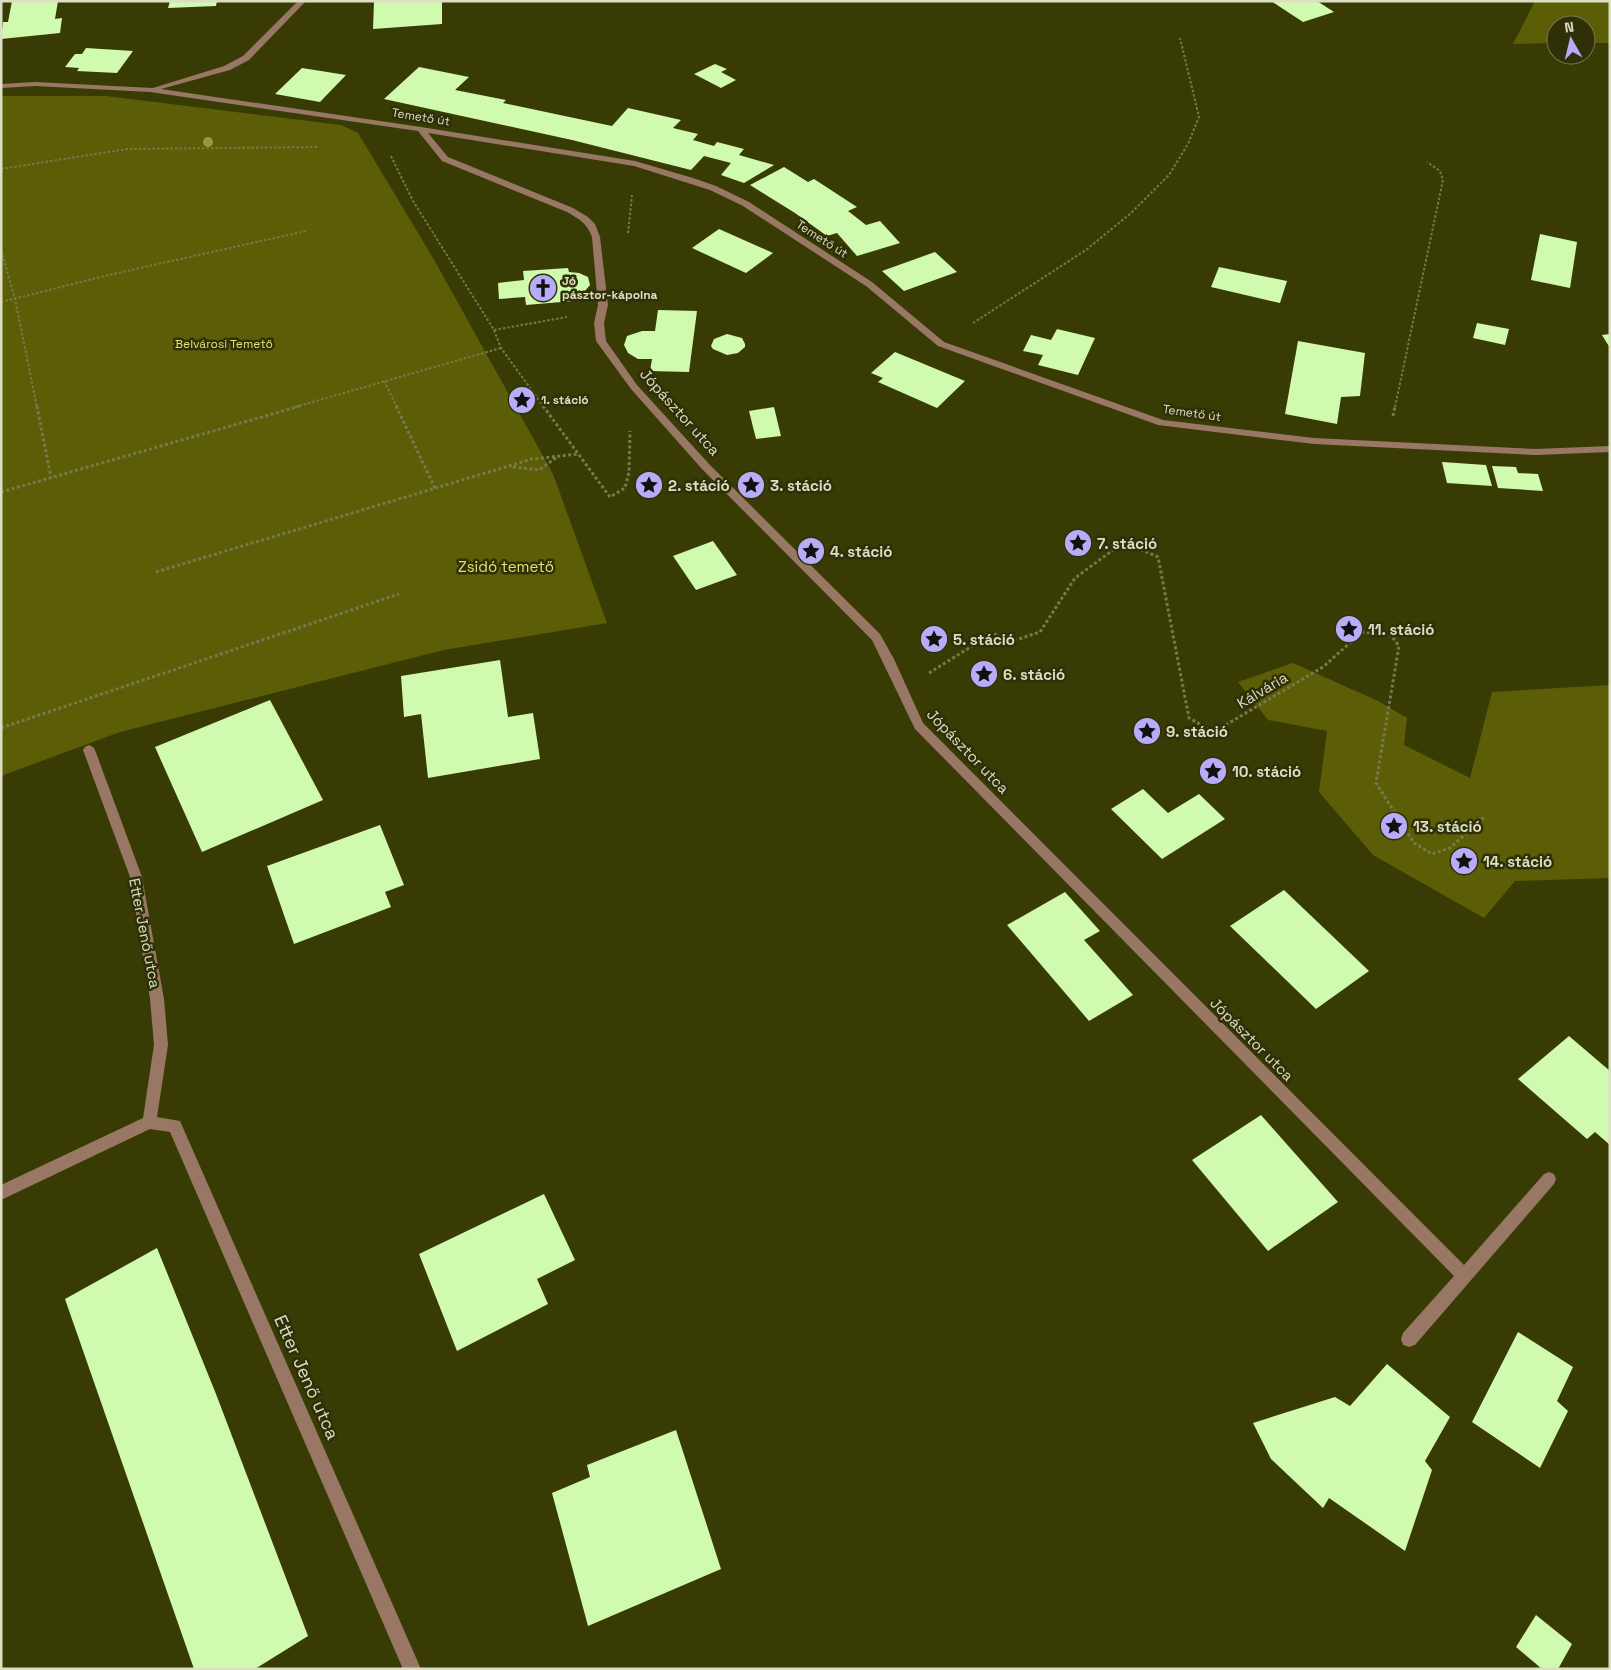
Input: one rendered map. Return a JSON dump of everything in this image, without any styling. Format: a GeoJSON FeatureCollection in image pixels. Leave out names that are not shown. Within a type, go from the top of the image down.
{"type":"FeatureCollection","features":[{"type":"Feature","properties":{"kind":"street"},"geometry":{"type":"LineString","coordinates":[[150,90],[228,68],[246,58],[302,1]]}},
{"type":"Feature","properties":{"kind":"street","name":"Temető út"},"geometry":{"type":"LineString","coordinates":[[1,86],[35,84],[150,90],[421,129],[635,164],[713,188],[746,204],[869,284],[941,344],[1162,423],[1314,441],[1536,452],[1610,449]]}},
{"type":"Feature","properties":{"kind":"street","name":"Jópásztor utca"},"geometry":{"type":"LineString","coordinates":[[421,129],[445,159],[570,210],[585,218],[592,226],[596,237],[603,305],[599,323],[601,341],[634,387],[706,467],[876,637],[886,652],[903,689],[907,705],[919,726],[1465,1277]]}},
{"type":"Feature","properties":{"kind":"street","name":"Etter Jenő utca"},"geometry":{"type":"LineString","coordinates":[[89,750],[136,877],[157,999],[161,1045],[149,1122],[175,1126],[412,1669]]}},
{"type":"Feature","properties":{"kind":"street"},"geometry":{"type":"LineString","coordinates":[[1,1193],[149,1122]]}},
{"type":"Feature","properties":{"kind":"street"},"geometry":{"type":"LineString","coordinates":[[1409,1339],[1549,1179]]}},
{"type":"Feature","properties":{"kind":"path"},"geometry":{"type":"LineString","coordinates":[[941,344],[1086,250],[1131,214],[1169,175],[1188,144],[1199,117],[1180,38]]}},
{"type":"Feature","properties":{"kind":"path"},"geometry":{"type":"LineString","coordinates":[[374,123],[413,201],[494,330],[502,348],[610,497],[625,488],[630,472],[630,423]]}},
{"type":"Feature","properties":{"kind":"path"},"geometry":{"type":"LineString","coordinates":[[1,169],[127,149],[321,147]]}},
{"type":"Feature","properties":{"kind":"path"},"geometry":{"type":"LineString","coordinates":[[1387,444],[1443,180],[1440,171],[1427,162]]}},
{"type":"Feature","properties":{"kind":"path"},"geometry":{"type":"LineString","coordinates":[[1,302],[113,274],[306,231]]}},
{"type":"Feature","properties":{"kind":"path"},"geometry":{"type":"LineString","coordinates":[[1,250],[15,299],[51,478]]}},
{"type":"Feature","properties":{"kind":"path"},"geometry":{"type":"LineString","coordinates":[[1,492],[502,348]]}},
{"type":"Feature","properties":{"kind":"path"},"geometry":{"type":"LineString","coordinates":[[384,381],[435,488]]}},
{"type":"Feature","properties":{"kind":"path"},"geometry":{"type":"LineString","coordinates":[[156,572],[509,466],[532,460],[579,454]]}},
{"type":"Feature","properties":{"kind":"path"},"geometry":{"type":"LineString","coordinates":[[509,466],[539,470],[558,456]]}},
{"type":"Feature","properties":{"kind":"path","name":"Kálvária"},"geometry":{"type":"LineString","coordinates":[[903,689],[993,633],[1010,642],[1040,632],[1075,578],[1124,542],[1158,558],[1189,718],[1214,732],[1323,667],[1362,632],[1391,635],[1399,646],[1376,783],[1414,843],[1432,854],[1450,848],[1484,817]]}},
{"type":"Feature","properties":{"kind":"path"},"geometry":{"type":"LineString","coordinates":[[1,728],[398,594]]}},
{"type":"Feature","properties":{"kind":"green space"},"geometry":{"type":"Polygon","coordinates":[[[1535,1],[1610,1],[1610,43],[1596,43],[1596,15],[1546,15],[1546,43],[1513,44],[1535,1]]]}},
{"type":"Feature","properties":{"kind":"green space","name":"Belvárosi Temető"},"geometry":{"type":"Polygon","coordinates":[[[1,96],[106,96],[341,125],[358,133],[432,256],[553,474],[607,623],[444,650],[120,732],[1,776],[1,96]]]}},
{"type":"Feature","properties":{"kind":"green space"},"geometry":{"type":"Polygon","coordinates":[[[1293,663],[1378,701],[1407,718],[1404,745],[1470,778],[1492,692],[1610,685],[1610,878],[1515,881],[1484,918],[1373,855],[1319,792],[1327,731],[1268,720],[1238,682],[1293,663]]]}},
{"type":"Feature","properties":{"kind":"building"},"geometry":{"type":"Polygon","coordinates":[[[12,1],[58,1],[55,19],[62,18],[60,33],[1,39],[3,22],[8,22],[12,1]]]}},
{"type":"Feature","properties":{"kind":"building"},"geometry":{"type":"Polygon","coordinates":[[[170,1],[217,1],[216,6],[168,8],[170,1]]]}},
{"type":"Feature","properties":{"kind":"building"},"geometry":{"type":"Polygon","coordinates":[[[374,1],[442,1],[442,24],[373,29],[374,1]]]}},
{"type":"Feature","properties":{"kind":"building"},"geometry":{"type":"Polygon","coordinates":[[[1271,1],[1317,1],[1334,12],[1303,22],[1271,1]]]}},
{"type":"Feature","properties":{"kind":"building"},"geometry":{"type":"Polygon","coordinates":[[[86,48],[133,51],[117,73],[77,71],[79,68],[65,67],[75,54],[82,54],[86,48]]]}},
{"type":"Feature","properties":{"kind":"building"},"geometry":{"type":"Polygon","coordinates":[[[715,64],[727,69],[721,72],[736,80],[721,88],[694,74],[715,64]]]}},
{"type":"Feature","properties":{"kind":"building"},"geometry":{"type":"Polygon","coordinates":[[[419,67],[469,77],[455,90],[506,100],[503,103],[612,126],[628,108],[681,120],[673,128],[698,134],[693,140],[714,146],[717,142],[744,149],[739,155],[774,165],[744,183],[721,175],[731,163],[704,156],[691,170],[572,140],[384,99],[419,67]]]}},
{"type":"Feature","properties":{"kind":"building"},"geometry":{"type":"Polygon","coordinates":[[[302,68],[346,75],[320,102],[275,94],[302,68]]]}},
{"type":"Feature","properties":{"kind":"building"},"geometry":{"type":"Polygon","coordinates":[[[784,167],[808,182],[814,179],[857,207],[848,211],[866,225],[880,221],[900,243],[857,256],[837,233],[827,236],[795,213],[750,185],[784,167]]]}},
{"type":"Feature","properties":{"kind":"building"},"geometry":{"type":"Polygon","coordinates":[[[719,229],[773,253],[746,273],[692,248],[719,229]]]}},
{"type":"Feature","properties":{"kind":"building"},"geometry":{"type":"Polygon","coordinates":[[[1540,234],[1577,242],[1570,288],[1531,280],[1540,234]]]}},
{"type":"Feature","properties":{"kind":"building"},"geometry":{"type":"Polygon","coordinates":[[[935,252],[957,272],[904,291],[882,271],[935,252]]]}},
{"type":"Feature","properties":{"kind":"building"},"geometry":{"type":"Polygon","coordinates":[[[1219,267],[1287,281],[1280,303],[1211,287],[1219,267]]]}},
{"type":"Feature","properties":{"kind":"building","name":"Jó pásztor-kápolna"},"geometry":{"type":"Polygon","coordinates":[[[568,268],[569,272],[579,273],[588,277],[590,285],[584,292],[572,296],[573,301],[526,305],[525,297],[499,299],[498,283],[524,280],[523,271],[568,268]]]}},
{"type":"Feature","properties":{"kind":"building"},"geometry":{"type":"Polygon","coordinates":[[[658,310],[697,311],[689,372],[650,371],[652,359],[638,359],[628,353],[624,345],[627,336],[642,331],[655,331],[658,310]]]}},
{"type":"Feature","properties":{"kind":"building"},"geometry":{"type":"Polygon","coordinates":[[[1477,323],[1509,329],[1505,345],[1473,338],[1477,323]]]}},
{"type":"Feature","properties":{"kind":"building"},"geometry":{"type":"Polygon","coordinates":[[[1057,329],[1095,338],[1078,375],[1038,365],[1043,355],[1023,351],[1031,335],[1051,340],[1057,329]]]}},
{"type":"Feature","properties":{"kind":"building"},"geometry":{"type":"Polygon","coordinates":[[[727,334],[742,338],[745,347],[738,353],[727,355],[713,349],[711,346],[714,339],[727,334]]]}},
{"type":"Feature","properties":{"kind":"building"},"geometry":{"type":"Polygon","coordinates":[[[1610,334],[1610,348],[1602,335],[1610,334]]]}},
{"type":"Feature","properties":{"kind":"building"},"geometry":{"type":"Polygon","coordinates":[[[1298,341],[1365,353],[1360,396],[1341,397],[1337,424],[1285,414],[1298,341]]]}},
{"type":"Feature","properties":{"kind":"building"},"geometry":{"type":"Polygon","coordinates":[[[895,352],[965,381],[937,408],[878,382],[883,378],[871,373],[895,352]]]}},
{"type":"Feature","properties":{"kind":"building"},"geometry":{"type":"Polygon","coordinates":[[[774,407],[781,436],[756,439],[749,411],[774,407]]]}},
{"type":"Feature","properties":{"kind":"building"},"geometry":{"type":"Polygon","coordinates":[[[1442,462],[1486,465],[1492,486],[1447,483],[1442,462]]]}},
{"type":"Feature","properties":{"kind":"building"},"geometry":{"type":"Polygon","coordinates":[[[1492,466],[1516,467],[1518,473],[1538,474],[1543,491],[1498,488],[1492,466]]]}},
{"type":"Feature","properties":{"kind":"building"},"geometry":{"type":"Polygon","coordinates":[[[713,541],[737,575],[696,590],[673,556],[713,541]]]}},
{"type":"Feature","properties":{"kind":"building"},"geometry":{"type":"Polygon","coordinates":[[[500,660],[508,717],[533,713],[540,759],[428,778],[421,714],[404,717],[401,676],[500,660]]]}},
{"type":"Feature","properties":{"kind":"building"},"geometry":{"type":"Polygon","coordinates":[[[270,700],[323,800],[202,852],[155,747],[270,700]]]}},
{"type":"Feature","properties":{"kind":"building"},"geometry":{"type":"Polygon","coordinates":[[[1143,789],[1168,813],[1199,794],[1225,819],[1162,859],[1111,809],[1143,789]]]}},
{"type":"Feature","properties":{"kind":"building"},"geometry":{"type":"Polygon","coordinates":[[[380,825],[404,885],[385,892],[391,907],[294,944],[267,866],[380,825]]]}},
{"type":"Feature","properties":{"kind":"building"},"geometry":{"type":"Polygon","coordinates":[[[1284,890],[1369,971],[1316,1009],[1230,926],[1284,890]]]}},
{"type":"Feature","properties":{"kind":"building"},"geometry":{"type":"Polygon","coordinates":[[[1065,892],[1100,931],[1084,940],[1133,995],[1089,1021],[1007,925],[1065,892]]]}},
{"type":"Feature","properties":{"kind":"building"},"geometry":{"type":"Polygon","coordinates":[[[1569,1036],[1610,1071],[1610,1145],[1595,1132],[1587,1139],[1518,1079],[1569,1036]]]}},
{"type":"Feature","properties":{"kind":"building"},"geometry":{"type":"Polygon","coordinates":[[[1261,1115],[1338,1202],[1268,1251],[1192,1160],[1261,1115]]]}},
{"type":"Feature","properties":{"kind":"building"},"geometry":{"type":"Polygon","coordinates":[[[544,1194],[575,1260],[537,1279],[548,1304],[457,1351],[419,1254],[544,1194]]]}},
{"type":"Feature","properties":{"kind":"building"},"geometry":{"type":"Polygon","coordinates":[[[157,1248],[216,1394],[308,1636],[255,1669],[194,1669],[65,1299],[157,1248]]]}},
{"type":"Feature","properties":{"kind":"building"},"geometry":{"type":"Polygon","coordinates":[[[1518,1332],[1573,1367],[1557,1401],[1568,1411],[1540,1468],[1472,1422],[1518,1332]]]}},
{"type":"Feature","properties":{"kind":"building"},"geometry":{"type":"Polygon","coordinates":[[[1387,1364],[1450,1417],[1425,1461],[1432,1470],[1405,1551],[1329,1498],[1323,1508],[1271,1459],[1253,1423],[1335,1397],[1350,1406],[1387,1364]]]}},
{"type":"Feature","properties":{"kind":"building"},"geometry":{"type":"Polygon","coordinates":[[[676,1430],[721,1569],[588,1626],[552,1493],[590,1477],[587,1465],[676,1430]]]}},
{"type":"Feature","properties":{"kind":"building"},"geometry":{"type":"Polygon","coordinates":[[[1536,1615],[1572,1644],[1558,1669],[1542,1669],[1516,1647],[1536,1615]]]}},
{"type":"Feature","properties":{"kind":"place","name":"Jó pásztor-kápolna"},"geometry":{"type":"Point","coordinates":[543,288]}},
{"type":"Feature","properties":{"kind":"place","name":"1. stáció"},"geometry":{"type":"Point","coordinates":[522,400]}},
{"type":"Feature","properties":{"kind":"place","name":"2. stáció"},"geometry":{"type":"Point","coordinates":[649,485]}},
{"type":"Feature","properties":{"kind":"place","name":"3. stáció"},"geometry":{"type":"Point","coordinates":[751,485]}},
{"type":"Feature","properties":{"kind":"place","name":"7. stáció"},"geometry":{"type":"Point","coordinates":[1078,543]}},
{"type":"Feature","properties":{"kind":"place","name":"4. stáció"},"geometry":{"type":"Point","coordinates":[811,551]}},
{"type":"Feature","properties":{"kind":"place","name":"11. stáció"},"geometry":{"type":"Point","coordinates":[1349,629]}},
{"type":"Feature","properties":{"kind":"place","name":"5. stáció"},"geometry":{"type":"Point","coordinates":[934,639]}},
{"type":"Feature","properties":{"kind":"place","name":"6. stáció"},"geometry":{"type":"Point","coordinates":[984,674]}},
{"type":"Feature","properties":{"kind":"place","name":"9. stáció"},"geometry":{"type":"Point","coordinates":[1147,731]}},
{"type":"Feature","properties":{"kind":"place","name":"10. stáció"},"geometry":{"type":"Point","coordinates":[1213,771]}},
{"type":"Feature","properties":{"kind":"place","name":"13. stáció"},"geometry":{"type":"Point","coordinates":[1394,826]}},
{"type":"Feature","properties":{"kind":"place","name":"14. stáció"},"geometry":{"type":"Point","coordinates":[1464,861]}},
{"type":"Feature","properties":{"kind":"park label","name":"Zsidó temető"},"geometry":{"type":"Point","coordinates":[506,566]}}]}
